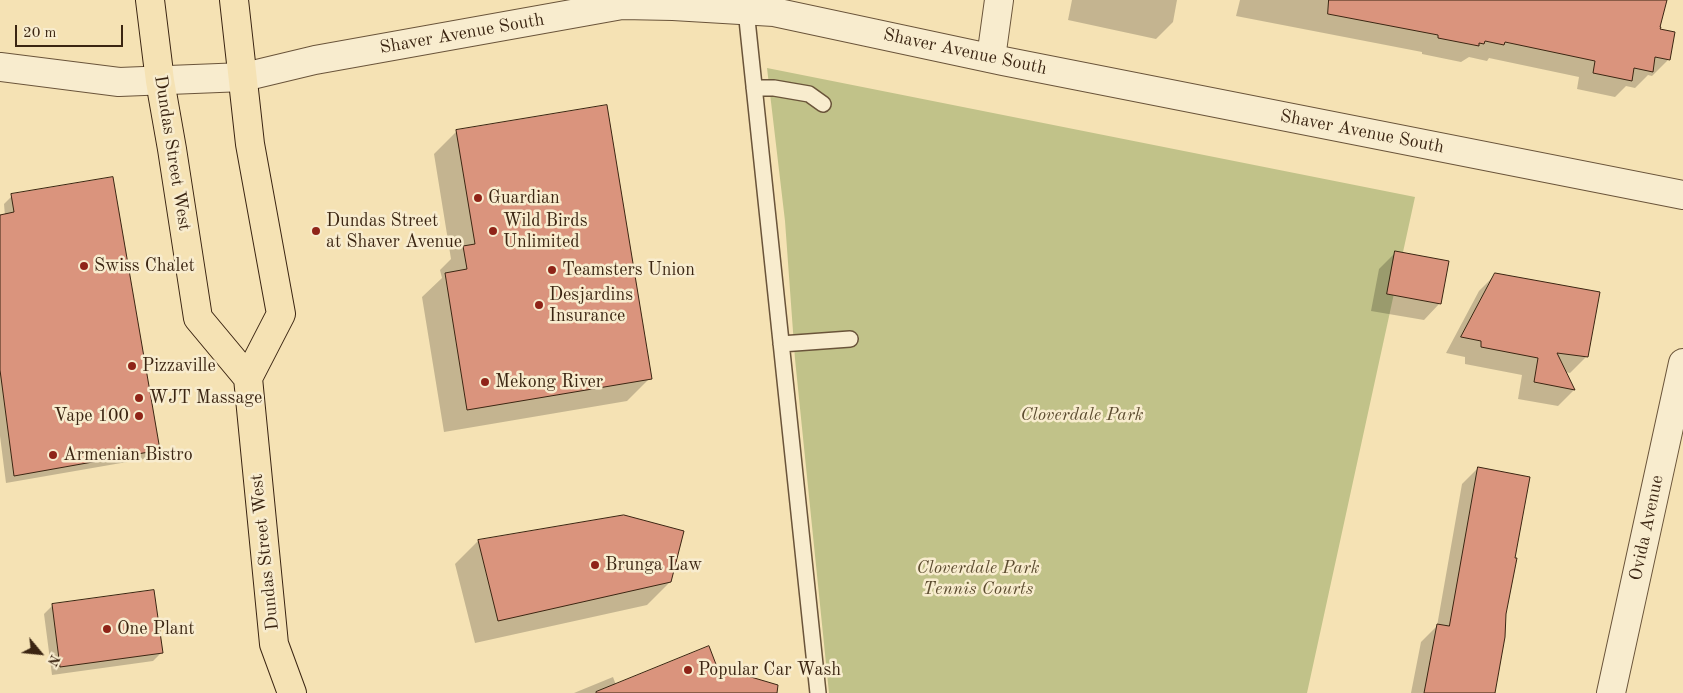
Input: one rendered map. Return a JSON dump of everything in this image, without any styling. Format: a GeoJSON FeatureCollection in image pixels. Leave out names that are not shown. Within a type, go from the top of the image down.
{"type":"FeatureCollection","features":[{"type":"Feature","properties":{"kind":"main road","name":"Dundas Street West"},"geometry":{"type":"LineString","coordinates":[[150,0],[160,81],[198,318],[248,378],[274,644],[292,693]]}},
{"type":"Feature","properties":{"kind":"main road"},"geometry":{"type":"LineString","coordinates":[[234,0],[250,144],[281,314],[248,378]]}},
{"type":"Feature","properties":{"kind":"street"},"geometry":{"type":"LineString","coordinates":[[991,58],[999,0]]}},
{"type":"Feature","properties":{"kind":"street","name":"Shaver Avenue South"},"geometry":{"type":"LineString","coordinates":[[0,67],[119,82],[244,77],[325,59],[622,5],[774,12],[991,58],[1683,195]]}},
{"type":"Feature","properties":{"kind":"street","name":"Ovida Avenue"},"geometry":{"type":"LineString","coordinates":[[1611,693],[1683,363]]}},
{"type":"Feature","properties":{"kind":"lane"},"geometry":{"type":"LineString","coordinates":[[746,10],[818,693]]}},
{"type":"Feature","properties":{"kind":"lane"},"geometry":{"type":"LineString","coordinates":[[754,88],[774,88],[808,94],[823,104]]}},
{"type":"Feature","properties":{"kind":"lane"},"geometry":{"type":"LineString","coordinates":[[780,344],[850,339]]}},
{"type":"Feature","properties":{"kind":"green space","name":"Cloverdale Park"},"geometry":{"type":"Polygon","coordinates":[[[767,68],[1415,197],[1307,693],[829,693],[795,359],[785,221],[767,68]]]}},
{"type":"Feature","properties":{"kind":"building"},"geometry":{"type":"Polygon","coordinates":[[[1329,0],[1667,0],[1660,29],[1675,32],[1670,60],[1655,57],[1653,72],[1634,68],[1632,81],[1593,73],[1595,61],[1505,42],[1504,45],[1485,41],[1484,44],[1479,43],[1479,46],[1438,38],[1438,35],[1328,14],[1329,0]]]}},
{"type":"Feature","properties":{"kind":"building"},"geometry":{"type":"Polygon","coordinates":[[[607,105],[652,379],[467,410],[445,273],[467,269],[463,246],[475,244],[456,130],[607,105]]]}},
{"type":"Feature","properties":{"kind":"building"},"geometry":{"type":"Polygon","coordinates":[[[113,177],[160,450],[14,476],[0,370],[0,215],[14,212],[11,194],[113,177]]]}},
{"type":"Feature","properties":{"kind":"building"},"geometry":{"type":"Polygon","coordinates":[[[1395,251],[1449,261],[1441,304],[1387,294],[1395,251]]]}},
{"type":"Feature","properties":{"kind":"building"},"geometry":{"type":"Polygon","coordinates":[[[1495,273],[1600,292],[1588,357],[1557,353],[1575,390],[1534,382],[1538,358],[1481,347],[1481,341],[1461,337],[1495,273]]]}},
{"type":"Feature","properties":{"kind":"building"},"geometry":{"type":"Polygon","coordinates":[[[1478,467],[1530,477],[1515,558],[1517,558],[1506,614],[1505,637],[1495,693],[1424,693],[1437,624],[1449,626],[1478,467]]]}},
{"type":"Feature","properties":{"kind":"building"},"geometry":{"type":"Polygon","coordinates":[[[624,515],[684,531],[671,582],[498,621],[478,540],[624,515]]]}},
{"type":"Feature","properties":{"kind":"building","name":"One Plant"},"geometry":{"type":"Polygon","coordinates":[[[154,590],[163,653],[60,667],[52,604],[154,590]]]}},
{"type":"Feature","properties":{"kind":"building","name":"Popular Car Wash"},"geometry":{"type":"Polygon","coordinates":[[[709,646],[717,667],[778,685],[777,693],[596,693],[596,692],[709,646]]]}},
{"type":"Feature","properties":{"kind":"place","name":"Guardian"},"geometry":{"type":"Point","coordinates":[478,198]}},
{"type":"Feature","properties":{"kind":"place","name":"Dundas Street at Shaver Avenue"},"geometry":{"type":"Point","coordinates":[316,231]}},
{"type":"Feature","properties":{"kind":"place","name":"Wild Birds Unlimited"},"geometry":{"type":"Point","coordinates":[493,231]}},
{"type":"Feature","properties":{"kind":"place","name":"Swiss Chalet"},"geometry":{"type":"Point","coordinates":[84,266]}},
{"type":"Feature","properties":{"kind":"place","name":"Teamsters Union"},"geometry":{"type":"Point","coordinates":[552,270]}},
{"type":"Feature","properties":{"kind":"place","name":"Desjardins Insurance"},"geometry":{"type":"Point","coordinates":[539,305]}},
{"type":"Feature","properties":{"kind":"place","name":"Pizzaville"},"geometry":{"type":"Point","coordinates":[132,366]}},
{"type":"Feature","properties":{"kind":"place","name":"Mekong River"},"geometry":{"type":"Point","coordinates":[485,382]}},
{"type":"Feature","properties":{"kind":"place","name":"WJT Massage"},"geometry":{"type":"Point","coordinates":[139,398]}},
{"type":"Feature","properties":{"kind":"place","name":"Vape 100"},"geometry":{"type":"Point","coordinates":[139,416]}},
{"type":"Feature","properties":{"kind":"place","name":"Armenian Bistro"},"geometry":{"type":"Point","coordinates":[53,455]}},
{"type":"Feature","properties":{"kind":"place","name":"Brunga Law"},"geometry":{"type":"Point","coordinates":[595,565]}},
{"type":"Feature","properties":{"kind":"place","name":"One Plant"},"geometry":{"type":"Point","coordinates":[107,629]}},
{"type":"Feature","properties":{"kind":"place","name":"Popular Car Wash"},"geometry":{"type":"Point","coordinates":[688,670]}},
{"type":"Feature","properties":{"kind":"park label","name":"Cloverdale Park Tennis Courts"},"geometry":{"type":"Point","coordinates":[978,578]}}]}
